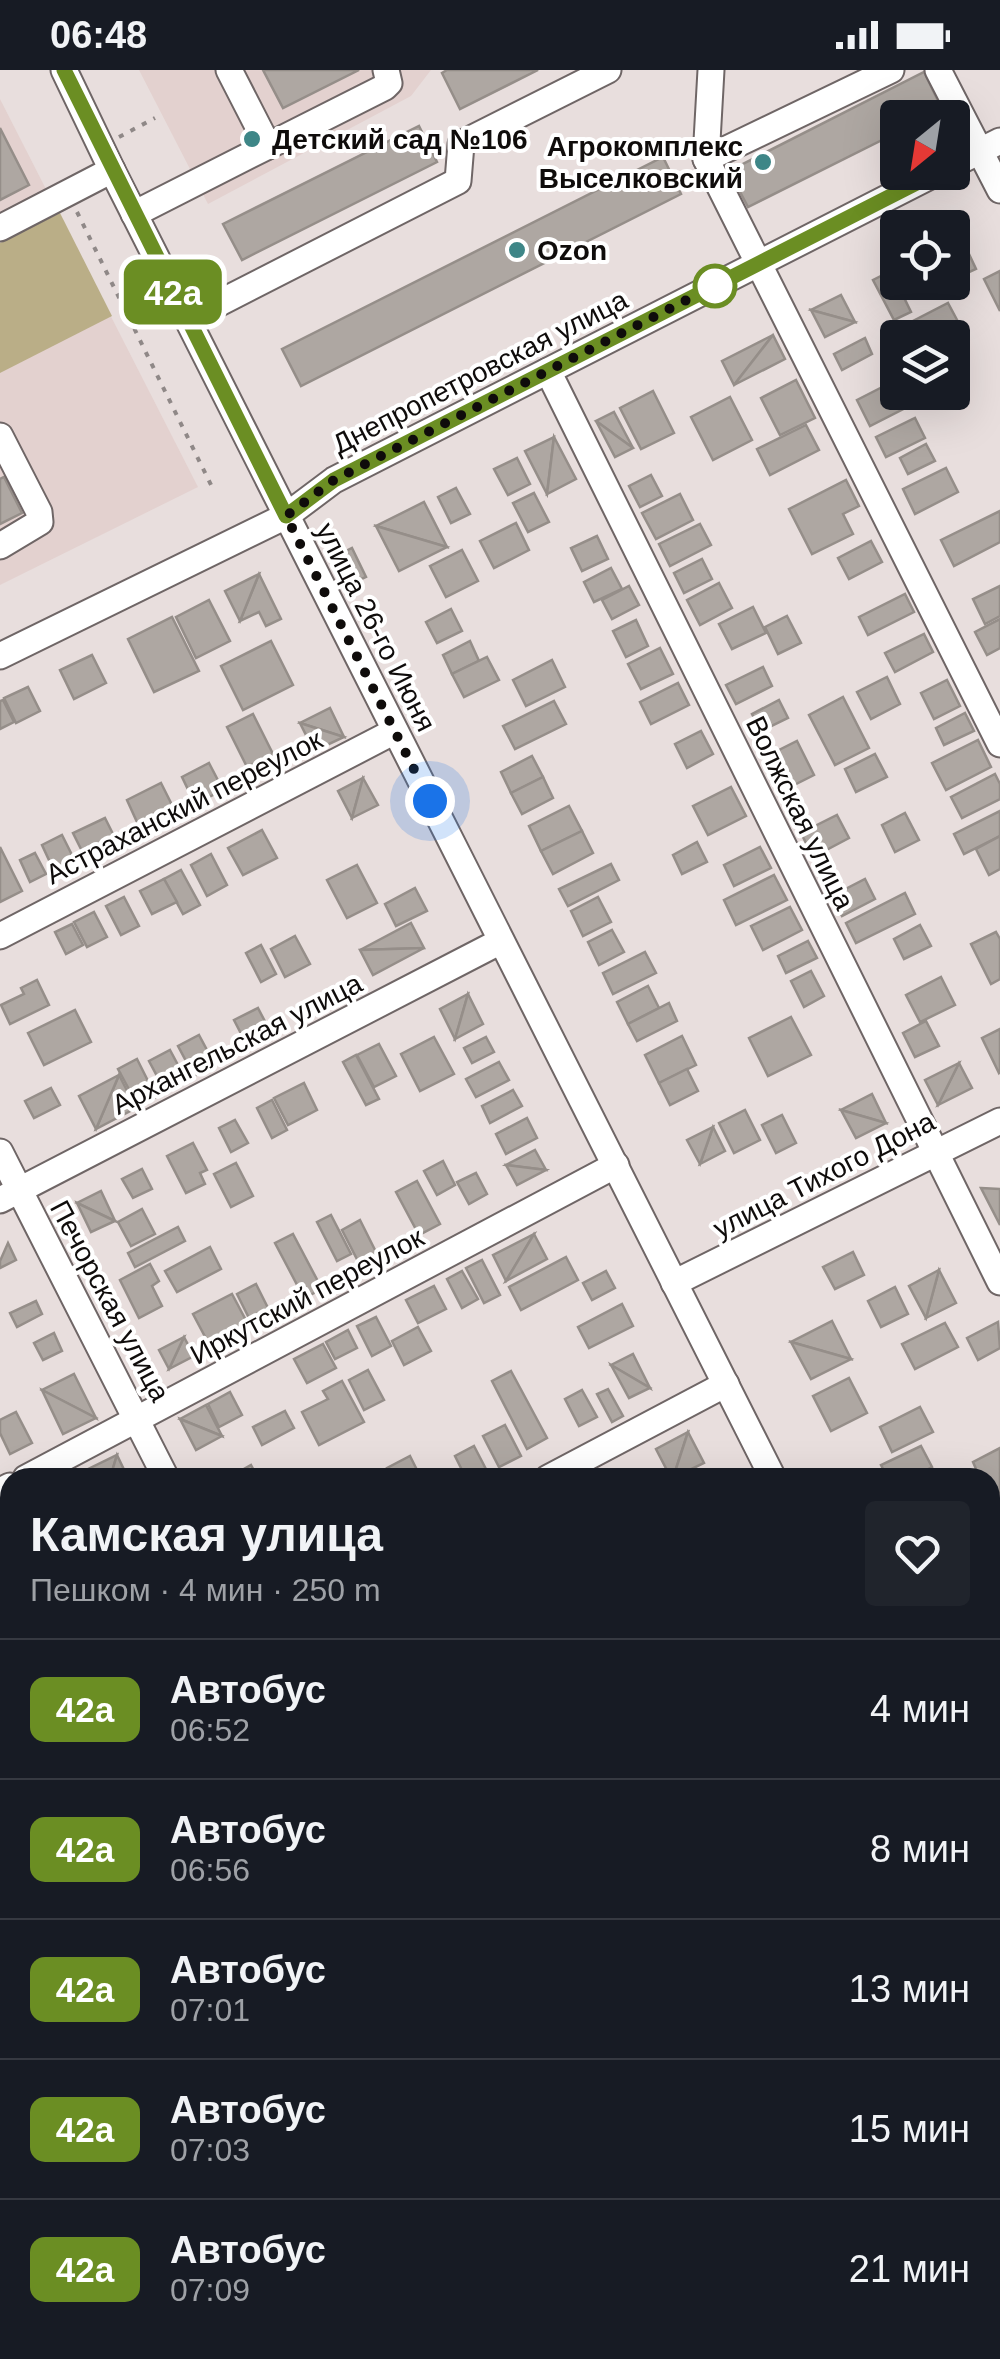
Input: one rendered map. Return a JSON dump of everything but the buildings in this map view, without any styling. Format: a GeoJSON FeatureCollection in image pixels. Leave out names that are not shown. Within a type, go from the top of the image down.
{"type":"FeatureCollection","features":[{"type":"Feature","properties":{"kind":"street","name":"улица 26-го Июня"},"geometry":{"type":"LineString","coordinates":[[64,70],[768,1468]]}},
{"type":"Feature","properties":{"kind":"street"},"geometry":{"type":"LineString","coordinates":[[229,70],[268,146]]}},
{"type":"Feature","properties":{"kind":"street"},"geometry":{"type":"LineString","coordinates":[[134,214],[385,87],[389,82],[386,70]]}},
{"type":"Feature","properties":{"kind":"street"},"geometry":{"type":"LineString","coordinates":[[188,320],[458,181],[462,144],[608,70]]}},
{"type":"Feature","properties":{"kind":"street"},"geometry":{"type":"LineString","coordinates":[[711,70],[706,159],[1000,744]]}},
{"type":"Feature","properties":{"kind":"street"},"geometry":{"type":"LineString","coordinates":[[706,159],[891,70]]}},
{"type":"Feature","properties":{"kind":"street"},"geometry":{"type":"LineString","coordinates":[[938,70],[990,146],[1000,190]]}},
{"type":"Feature","properties":{"kind":"street"},"geometry":{"type":"LineString","coordinates":[[0,228],[112,170]]}},
{"type":"Feature","properties":{"kind":"street","name":"Днепропетровская улица"},"geometry":{"type":"LineString","coordinates":[[0,656],[286,516],[334,480],[903,190]]}},
{"type":"Feature","properties":{"kind":"street","name":"Волжская улица"},"geometry":{"type":"LineString","coordinates":[[548,371],[1000,1282]]}},
{"type":"Feature","properties":{"kind":"street"},"geometry":{"type":"LineString","coordinates":[[0,436],[40,512],[40,522],[0,546]]}},
{"type":"Feature","properties":{"kind":"street","name":"Астраханский переулок"},"geometry":{"type":"LineString","coordinates":[[0,936],[395,731]]}},
{"type":"Feature","properties":{"kind":"street","name":"Архангельская улица"},"geometry":{"type":"LineString","coordinates":[[10,1195],[501,941]]}},
{"type":"Feature","properties":{"kind":"street","name":"улица Тихого Дона"},"geometry":{"type":"LineString","coordinates":[[674,1283],[1000,1121]]}},
{"type":"Feature","properties":{"kind":"street","name":"Печорская улица"},"geometry":{"type":"LineString","coordinates":[[0,1152],[10,1195],[138,1419],[161,1468]]}},
{"type":"Feature","properties":{"kind":"street","name":"Иркутский переулок"},"geometry":{"type":"LineString","coordinates":[[45,1468],[616,1165]]}},
{"type":"Feature","properties":{"kind":"street"},"geometry":{"type":"LineString","coordinates":[[567,1468],[726,1384]]}},
{"type":"Feature","properties":{"kind":"path"},"geometry":{"type":"LineString","coordinates":[[118,138],[154,118]]}},
{"type":"Feature","properties":{"kind":"path"},"geometry":{"type":"LineString","coordinates":[[67,193],[214,491]]}},
{"type":"Feature","properties":{"kind":"shaded area","name":"Детский сад №106"},"geometry":{"type":"Polygon","coordinates":[[[139,70],[431,70],[411,96],[208,204],[139,70]]]}},
{"type":"Feature","properties":{"kind":"shaded area"},"geometry":{"type":"Polygon","coordinates":[[[0,99],[198,487],[0,585],[0,99]]]}},
{"type":"Feature","properties":{"kind":"shaded area"},"geometry":{"type":"Polygon","coordinates":[[[60,213],[112,316],[0,373],[0,243],[60,213]]]}},
{"type":"Feature","properties":{"kind":"bus line","name":"42a"},"geometry":{"type":"LineString","coordinates":[[64,70],[286,516],[334,480],[903,190]]}},
{"type":"Feature","properties":{"kind":"place","name":"Детский сад №106"},"geometry":{"type":"Point","coordinates":[252,139]}},
{"type":"Feature","properties":{"kind":"place","name":"Агрокомплекс Выселковский"},"geometry":{"type":"Point","coordinates":[763,162]}},
{"type":"Feature","properties":{"kind":"place","name":"Ozon"},"geometry":{"type":"Point","coordinates":[517,250]}},
{"type":"Feature","properties":{"kind":"route"},"geometry":{"type":"LineString","coordinates":[[430,801],[286,516],[334,480],[722,282],[715,286]]}}]}
